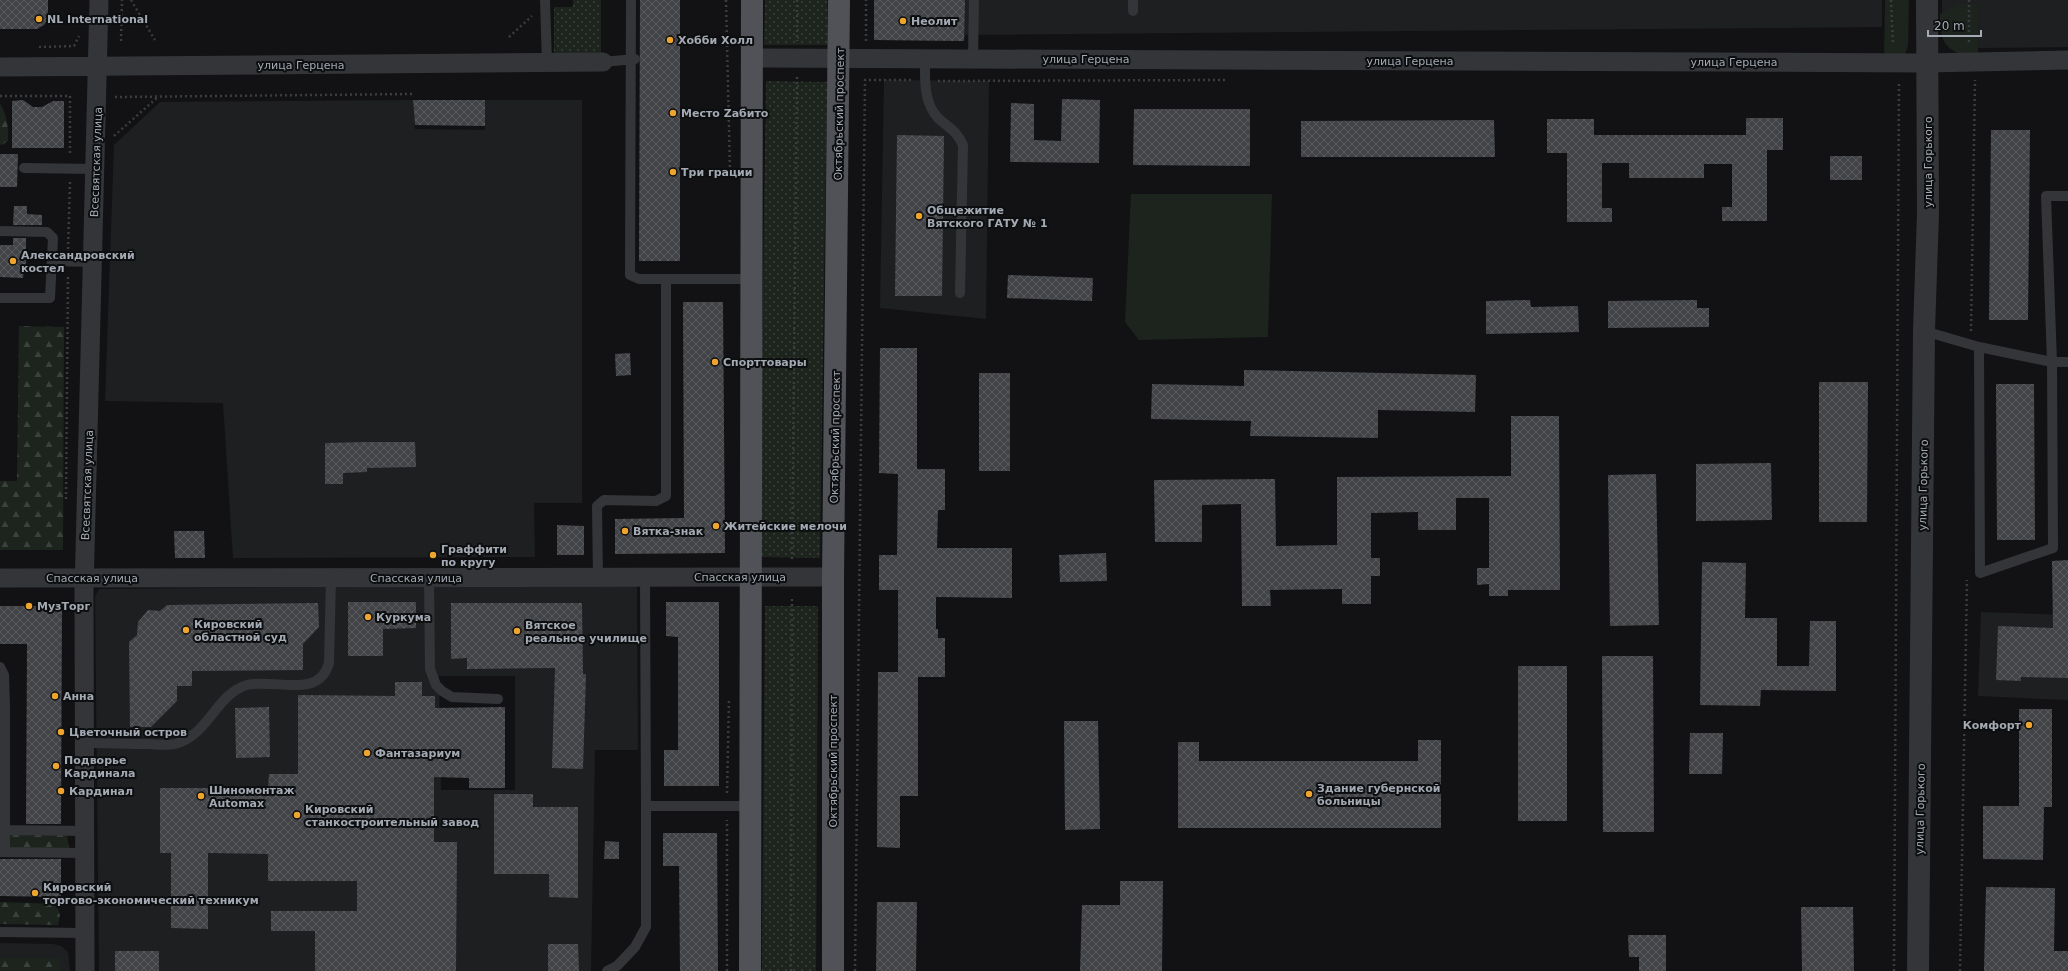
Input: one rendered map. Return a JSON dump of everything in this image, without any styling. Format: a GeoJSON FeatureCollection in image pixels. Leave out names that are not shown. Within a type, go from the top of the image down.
{"type":"FeatureCollection","features":[{"type":"Feature","properties":{"kind":"main road"},"geometry":{"type":"LineString","coordinates":[[750,971],[752,0]]}},
{"type":"Feature","properties":{"kind":"main road","name":"Октябрьский проспект"},"geometry":{"type":"LineString","coordinates":[[833,971],[833,577],[840,58],[839,0]]}},
{"type":"Feature","properties":{"kind":"street","name":"Всесвятская улица"},"geometry":{"type":"LineString","coordinates":[[85,971],[84,578],[96,169],[99,0]]}},
{"type":"Feature","properties":{"kind":"street","name":"улица Горького"},"geometry":{"type":"LineString","coordinates":[[1918,971],[1924,331],[1928,213],[1927,0]]}},
{"type":"Feature","properties":{"kind":"street","name":"улица Герцена"},"geometry":{"type":"LineString","coordinates":[[752,58],[1927,63],[2068,60]]}},
{"type":"Feature","properties":{"kind":"street","name":"улица Герцена"},"geometry":{"type":"LineString","coordinates":[[0,67],[603,62]]}},
{"type":"Feature","properties":{"kind":"street","name":"Спасская улица"},"geometry":{"type":"LineString","coordinates":[[0,578],[833,577]]}},
{"type":"Feature","properties":{"kind":"lane"},"geometry":{"type":"LineString","coordinates":[[545,0],[547,63]]}},
{"type":"Feature","properties":{"kind":"lane"},"geometry":{"type":"LineString","coordinates":[[631,0],[633,59],[630,275],[639,279],[751,279]]}},
{"type":"Feature","properties":{"kind":"lane"},"geometry":{"type":"LineString","coordinates":[[973,59],[974,0]]}},
{"type":"Feature","properties":{"kind":"lane"},"geometry":{"type":"LineString","coordinates":[[1132,0],[1133,11]]}},
{"type":"Feature","properties":{"kind":"lane"},"geometry":{"type":"LineString","coordinates":[[925,58],[925,92],[938,117],[958,134],[962,145],[960,294]]}},
{"type":"Feature","properties":{"kind":"lane"},"geometry":{"type":"LineString","coordinates":[[603,62],[633,59]]}},
{"type":"Feature","properties":{"kind":"lane"},"geometry":{"type":"LineString","coordinates":[[24,168],[96,169]]}},
{"type":"Feature","properties":{"kind":"lane"},"geometry":{"type":"LineString","coordinates":[[1975,346],[1980,573],[2053,548],[2052,362],[2046,196],[2068,196]]}},
{"type":"Feature","properties":{"kind":"lane"},"geometry":{"type":"LineString","coordinates":[[0,231],[51,234],[53,238],[50,298],[0,298]]}},
{"type":"Feature","properties":{"kind":"lane"},"geometry":{"type":"LineString","coordinates":[[52,262],[93,262]]}},
{"type":"Feature","properties":{"kind":"lane"},"geometry":{"type":"LineString","coordinates":[[598,578],[598,506],[604,500],[656,501],[666,496],[666,279]]}},
{"type":"Feature","properties":{"kind":"lane"},"geometry":{"type":"LineString","coordinates":[[1924,331],[1975,346],[2052,362],[2068,362]]}},
{"type":"Feature","properties":{"kind":"lane"},"geometry":{"type":"LineString","coordinates":[[84,743],[173,744],[195,734],[230,694],[238,689],[256,684],[308,685],[318,682],[327,672],[329,663],[330,578]]}},
{"type":"Feature","properties":{"kind":"lane"},"geometry":{"type":"LineString","coordinates":[[429,578],[430,669],[436,685],[452,697],[498,698]]}},
{"type":"Feature","properties":{"kind":"lane"},"geometry":{"type":"LineString","coordinates":[[607,971],[617,966],[635,947],[646,927],[645,578]]}},
{"type":"Feature","properties":{"kind":"lane"},"geometry":{"type":"LineString","coordinates":[[0,667],[4,675],[5,707],[5,830],[2,852],[85,853]]}},
{"type":"Feature","properties":{"kind":"lane"},"geometry":{"type":"LineString","coordinates":[[646,806],[750,806]]}},
{"type":"Feature","properties":{"kind":"lane"},"geometry":{"type":"LineString","coordinates":[[5,830],[84,831]]}},
{"type":"Feature","properties":{"kind":"lane"},"geometry":{"type":"LineString","coordinates":[[0,932],[85,933]]}},
{"type":"Feature","properties":{"kind":"path"},"geometry":{"type":"LineString","coordinates":[[121,41],[122,0]]}},
{"type":"Feature","properties":{"kind":"path"},"geometry":{"type":"LineString","coordinates":[[131,0],[155,40]]}},
{"type":"Feature","properties":{"kind":"path"},"geometry":{"type":"LineString","coordinates":[[791,971],[792,577],[797,0]]}},
{"type":"Feature","properties":{"kind":"path"},"geometry":{"type":"LineString","coordinates":[[866,0],[866,42]]}},
{"type":"Feature","properties":{"kind":"path"},"geometry":{"type":"LineString","coordinates":[[1891,0],[1891,28],[1894,49]]}},
{"type":"Feature","properties":{"kind":"path"},"geometry":{"type":"LineString","coordinates":[[1968,43],[1969,0]]}},
{"type":"Feature","properties":{"kind":"path"},"geometry":{"type":"LineString","coordinates":[[509,37],[537,12]]}},
{"type":"Feature","properties":{"kind":"path"},"geometry":{"type":"LineString","coordinates":[[1894,971],[1899,78]]}},
{"type":"Feature","properties":{"kind":"path"},"geometry":{"type":"LineString","coordinates":[[856,971],[865,80]]}},
{"type":"Feature","properties":{"kind":"path"},"geometry":{"type":"LineString","coordinates":[[1975,346],[1975,80],[1982,80]]}},
{"type":"Feature","properties":{"kind":"path"},"geometry":{"type":"LineString","coordinates":[[109,97],[160,95],[413,94]]}},
{"type":"Feature","properties":{"kind":"path"},"geometry":{"type":"LineString","coordinates":[[108,141],[160,95]]}},
{"type":"Feature","properties":{"kind":"path"},"geometry":{"type":"LineString","coordinates":[[0,96],[70,96],[66,504]]}},
{"type":"Feature","properties":{"kind":"path"},"geometry":{"type":"LineString","coordinates":[[1960,971],[1967,576]]}},
{"type":"Feature","properties":{"kind":"path"},"geometry":{"type":"LineString","coordinates":[[727,971],[729,694]]}},
{"type":"Feature","properties":{"kind":"shaded area"},"geometry":{"type":"Polygon","coordinates":[[[874,0],[1882,0],[1882,27],[965,35],[964,41],[874,40],[874,0]]]}},
{"type":"Feature","properties":{"kind":"shaded area"},"geometry":{"type":"Polygon","coordinates":[[[1942,0],[2068,0],[2068,47],[1979,48],[1957,38],[1942,19],[1942,0]]]}},
{"type":"Feature","properties":{"kind":"shaded area"},"geometry":{"type":"Polygon","coordinates":[[[884,80],[989,81],[986,319],[880,308],[884,80]]]}},
{"type":"Feature","properties":{"kind":"shaded area"},"geometry":{"type":"Polygon","coordinates":[[[413,100],[415,129],[485,130],[485,100],[582,100],[582,503],[534,503],[535,557],[233,558],[223,403],[105,401],[114,145],[160,102],[413,100]]]}},
{"type":"Feature","properties":{"kind":"shaded area"},"geometry":{"type":"Polygon","coordinates":[[[637,585],[638,750],[595,750],[591,971],[99,971],[95,596],[99,589],[637,585]],[[439,676],[441,790],[515,790],[515,676],[439,676]]]}},
{"type":"Feature","properties":{"kind":"shaded area"},"geometry":{"type":"Polygon","coordinates":[[[1981,612],[2068,615],[2068,700],[1978,696],[1981,612]]]}},
{"type":"Feature","properties":{"kind":"shaded area"},"geometry":{"type":"Polygon","coordinates":[[[0,943],[53,944],[61,946],[68,952],[70,971],[0,971],[0,943]]]}},
{"type":"Feature","properties":{"kind":"green space"},"geometry":{"type":"Polygon","coordinates":[[[573,0],[601,0],[601,57],[554,57],[554,7],[573,7],[573,0]]]}},
{"type":"Feature","properties":{"kind":"green space"},"geometry":{"type":"Polygon","coordinates":[[[765,0],[827,0],[828,45],[764,45],[765,0]]]}},
{"type":"Feature","properties":{"kind":"green space"},"geometry":{"type":"Polygon","coordinates":[[[1885,0],[1909,0],[1908,45],[1905,55],[1884,59],[1885,0]]]}},
{"type":"Feature","properties":{"kind":"green space"},"geometry":{"type":"Polygon","coordinates":[[[1957,4],[1977,4],[1978,59],[1959,54],[1947,46],[1941,34],[1940,14],[1957,4]]]}},
{"type":"Feature","properties":{"kind":"green space"},"geometry":{"type":"Polygon","coordinates":[[[766,81],[827,82],[820,558],[759,557],[766,81]]]}},
{"type":"Feature","properties":{"kind":"green space"},"geometry":{"type":"Polygon","coordinates":[[[0,104],[6,117],[8,132],[8,141],[2,145],[0,144],[0,104]]]}},
{"type":"Feature","properties":{"kind":"green space"},"geometry":{"type":"Polygon","coordinates":[[[1131,194],[1272,194],[1268,337],[1139,340],[1125,322],[1131,194]]]}},
{"type":"Feature","properties":{"kind":"green space"},"geometry":{"type":"Polygon","coordinates":[[[19,326],[64,327],[63,550],[0,550],[0,481],[17,481],[19,326]]]}},
{"type":"Feature","properties":{"kind":"green space"},"geometry":{"type":"Polygon","coordinates":[[[765,606],[818,606],[816,971],[762,971],[765,606]]]}},
{"type":"Feature","properties":{"kind":"green space"},"geometry":{"type":"Polygon","coordinates":[[[0,726],[6,819],[12,828],[67,836],[69,848],[62,854],[0,855],[0,726]]]}},
{"type":"Feature","properties":{"kind":"green space"},"geometry":{"type":"Polygon","coordinates":[[[0,902],[56,904],[60,915],[58,925],[0,924],[0,902]]]}},
{"type":"Feature","properties":{"kind":"green space"},"geometry":{"type":"Polygon","coordinates":[[[0,958],[60,958],[60,971],[0,971],[0,958]]]}},
{"type":"Feature","properties":{"kind":"building"},"geometry":{"type":"Polygon","coordinates":[[[0,0],[48,0],[48,19],[44,25],[37,29],[0,29],[0,0]]]}},
{"type":"Feature","properties":{"kind":"building"},"geometry":{"type":"Polygon","coordinates":[[[640,0],[680,0],[680,261],[639,261],[640,0]]]}},
{"type":"Feature","properties":{"kind":"building"},"geometry":{"type":"Polygon","coordinates":[[[874,0],[965,0],[964,41],[874,40],[874,0]]]}},
{"type":"Feature","properties":{"kind":"building"},"geometry":{"type":"Polygon","coordinates":[[[1062,99],[1100,100],[1099,163],[1010,162],[1011,103],[1034,104],[1034,140],[1061,141],[1062,99]]]}},
{"type":"Feature","properties":{"kind":"building"},"geometry":{"type":"Polygon","coordinates":[[[23,100],[33,107],[42,107],[53,101],[64,101],[64,148],[12,148],[12,101],[23,100]]]}},
{"type":"Feature","properties":{"kind":"building"},"geometry":{"type":"Polygon","coordinates":[[[413,100],[485,100],[485,126],[415,125],[413,100]]]}},
{"type":"Feature","properties":{"kind":"building"},"geometry":{"type":"Polygon","coordinates":[[[1134,109],[1250,109],[1250,166],[1133,165],[1134,109]]]}},
{"type":"Feature","properties":{"kind":"building"},"geometry":{"type":"Polygon","coordinates":[[[1746,118],[1783,118],[1783,150],[1767,150],[1767,221],[1722,221],[1722,207],[1732,207],[1732,164],[1704,164],[1704,178],[1629,178],[1629,163],[1602,163],[1602,208],[1612,208],[1612,222],[1567,222],[1567,153],[1547,153],[1547,119],[1594,119],[1594,135],[1746,135],[1746,118]]]}},
{"type":"Feature","properties":{"kind":"building"},"geometry":{"type":"Polygon","coordinates":[[[1494,120],[1495,157],[1301,157],[1301,121],[1494,120]]]}},
{"type":"Feature","properties":{"kind":"building"},"geometry":{"type":"Polygon","coordinates":[[[1991,130],[2030,130],[2028,320],[1989,320],[1991,130]]]}},
{"type":"Feature","properties":{"kind":"building","name":"Общежитие Вятского ГАТУ № 1"},"geometry":{"type":"Polygon","coordinates":[[[897,135],[944,136],[942,296],[895,296],[897,135]]]}},
{"type":"Feature","properties":{"kind":"building"},"geometry":{"type":"Polygon","coordinates":[[[0,154],[18,154],[17,187],[0,187],[0,154]]]}},
{"type":"Feature","properties":{"kind":"building"},"geometry":{"type":"Polygon","coordinates":[[[1830,156],[1862,156],[1862,180],[1830,180],[1830,156]]]}},
{"type":"Feature","properties":{"kind":"building"},"geometry":{"type":"Polygon","coordinates":[[[14,206],[27,206],[27,214],[42,215],[42,225],[13,225],[14,206]]]}},
{"type":"Feature","properties":{"kind":"building","name":"Александровский костел"},"geometry":{"type":"Polygon","coordinates":[[[13,238],[26,238],[26,269],[24,268],[23,278],[0,277],[0,245],[13,245],[13,238]]]}},
{"type":"Feature","properties":{"kind":"building"},"geometry":{"type":"Polygon","coordinates":[[[1008,275],[1093,278],[1092,301],[1007,298],[1008,275]]]}},
{"type":"Feature","properties":{"kind":"building"},"geometry":{"type":"Polygon","coordinates":[[[1530,300],[1531,307],[1578,306],[1579,332],[1486,334],[1486,301],[1530,300]]]}},
{"type":"Feature","properties":{"kind":"building"},"geometry":{"type":"Polygon","coordinates":[[[1697,300],[1697,308],[1709,308],[1709,327],[1608,328],[1608,301],[1697,300]]]}},
{"type":"Feature","properties":{"kind":"building"},"geometry":{"type":"Polygon","coordinates":[[[683,302],[723,302],[725,553],[615,554],[615,519],[684,518],[683,302]]]}},
{"type":"Feature","properties":{"kind":"building"},"geometry":{"type":"Polygon","coordinates":[[[880,348],[917,348],[917,469],[945,469],[945,510],[938,510],[937,548],[1012,548],[1012,598],[936,597],[936,629],[938,629],[938,638],[945,638],[945,677],[918,677],[918,796],[900,796],[900,848],[877,847],[878,672],[898,672],[898,590],[879,590],[879,555],[897,555],[898,474],[879,473],[880,348]]]}},
{"type":"Feature","properties":{"kind":"building"},"geometry":{"type":"Polygon","coordinates":[[[630,353],[631,375],[616,376],[615,354],[630,353]]]}},
{"type":"Feature","properties":{"kind":"building"},"geometry":{"type":"Polygon","coordinates":[[[1244,370],[1476,375],[1475,412],[1378,410],[1378,438],[1250,436],[1251,421],[1151,419],[1152,384],[1244,386],[1244,370]]]}},
{"type":"Feature","properties":{"kind":"building"},"geometry":{"type":"Polygon","coordinates":[[[979,373],[1010,373],[1010,471],[979,471],[979,373]]]}},
{"type":"Feature","properties":{"kind":"building"},"geometry":{"type":"Polygon","coordinates":[[[1819,382],[1868,382],[1867,522],[1819,522],[1819,382]]]}},
{"type":"Feature","properties":{"kind":"building"},"geometry":{"type":"Polygon","coordinates":[[[1996,384],[2034,384],[2035,540],[1997,540],[1996,384]]]}},
{"type":"Feature","properties":{"kind":"building"},"geometry":{"type":"Polygon","coordinates":[[[1511,416],[1559,416],[1560,590],[1508,590],[1508,596],[1489,596],[1489,584],[1477,585],[1477,568],[1489,568],[1489,498],[1456,498],[1456,530],[1418,530],[1418,512],[1371,513],[1371,558],[1380,558],[1380,576],[1371,576],[1371,604],[1342,604],[1342,589],[1270,590],[1271,606],[1242,606],[1241,504],[1202,505],[1202,542],[1155,542],[1154,480],[1275,479],[1276,546],[1337,545],[1337,477],[1511,476],[1511,416]]]}},
{"type":"Feature","properties":{"kind":"building"},"geometry":{"type":"Polygon","coordinates":[[[415,442],[416,467],[367,468],[367,472],[343,473],[343,484],[325,484],[325,443],[415,442]]]}},
{"type":"Feature","properties":{"kind":"building"},"geometry":{"type":"Polygon","coordinates":[[[1771,463],[1772,520],[1696,521],[1696,464],[1771,463]]]}},
{"type":"Feature","properties":{"kind":"building"},"geometry":{"type":"Polygon","coordinates":[[[1656,474],[1659,625],[1610,626],[1608,475],[1656,474]]]}},
{"type":"Feature","properties":{"kind":"building"},"geometry":{"type":"Polygon","coordinates":[[[557,525],[584,526],[584,555],[557,555],[557,525]]]}},
{"type":"Feature","properties":{"kind":"building"},"geometry":{"type":"Polygon","coordinates":[[[174,531],[204,531],[205,558],[175,558],[174,531]]]}},
{"type":"Feature","properties":{"kind":"building"},"geometry":{"type":"Polygon","coordinates":[[[1106,553],[1107,581],[1060,582],[1059,555],[1106,553]]]}},
{"type":"Feature","properties":{"kind":"building"},"geometry":{"type":"Polygon","coordinates":[[[2068,560],[2068,678],[2021,677],[2021,681],[1996,680],[1998,626],[2053,628],[2052,561],[2068,560]]]}},
{"type":"Feature","properties":{"kind":"building"},"geometry":{"type":"Polygon","coordinates":[[[1702,562],[1746,563],[1745,618],[1777,618],[1777,666],[1809,666],[1810,621],[1836,621],[1836,691],[1761,690],[1760,706],[1700,705],[1702,562]]]}},
{"type":"Feature","properties":{"kind":"building"},"geometry":{"type":"Polygon","coordinates":[[[348,602],[416,602],[416,628],[383,629],[383,656],[348,656],[348,602]]]}},
{"type":"Feature","properties":{"kind":"building"},"geometry":{"type":"Polygon","coordinates":[[[666,602],[719,602],[719,786],[664,786],[664,750],[678,750],[678,637],[666,636],[666,602]]]}},
{"type":"Feature","properties":{"kind":"building"},"geometry":{"type":"Polygon","coordinates":[[[318,603],[319,627],[303,644],[303,670],[192,671],[192,686],[177,686],[177,701],[151,727],[130,727],[129,642],[137,635],[138,622],[148,610],[160,611],[167,605],[318,603]]]}},
{"type":"Feature","properties":{"kind":"building","name":"Вятское реальное училище"},"geometry":{"type":"Polygon","coordinates":[[[451,603],[582,603],[583,674],[586,674],[583,769],[552,768],[555,668],[467,669],[467,658],[451,659],[451,603]]]}},
{"type":"Feature","properties":{"kind":"building"},"geometry":{"type":"Polygon","coordinates":[[[0,606],[62,606],[61,824],[26,824],[27,644],[0,644],[0,606]]]}},
{"type":"Feature","properties":{"kind":"building"},"geometry":{"type":"Polygon","coordinates":[[[1602,656],[1653,656],[1654,832],[1603,832],[1602,656]]]}},
{"type":"Feature","properties":{"kind":"building"},"geometry":{"type":"Polygon","coordinates":[[[1518,666],[1567,666],[1567,821],[1518,821],[1518,666]]]}},
{"type":"Feature","properties":{"kind":"building","name":"Кировский станкостроительный завод"},"geometry":{"type":"Polygon","coordinates":[[[395,682],[422,682],[422,696],[435,696],[435,708],[505,707],[505,788],[469,788],[469,778],[434,777],[434,842],[457,842],[456,971],[315,971],[315,931],[271,931],[271,911],[357,911],[357,881],[268,881],[268,854],[208,853],[208,929],[171,928],[171,853],[160,853],[160,788],[268,788],[269,774],[298,774],[298,695],[395,696],[395,682]]]}},
{"type":"Feature","properties":{"kind":"building"},"geometry":{"type":"Polygon","coordinates":[[[269,707],[270,757],[236,758],[235,708],[269,707]]]}},
{"type":"Feature","properties":{"kind":"building"},"geometry":{"type":"Polygon","coordinates":[[[2019,709],[2052,709],[2052,807],[2044,807],[2043,860],[1983,859],[1983,806],[2019,806],[2019,709]]]}},
{"type":"Feature","properties":{"kind":"building"},"geometry":{"type":"Polygon","coordinates":[[[1064,721],[1098,721],[1100,829],[1065,830],[1064,721]]]}},
{"type":"Feature","properties":{"kind":"building"},"geometry":{"type":"Polygon","coordinates":[[[1690,733],[1723,733],[1722,774],[1689,774],[1690,733]]]}},
{"type":"Feature","properties":{"kind":"building","name":"Здание губернской больницы"},"geometry":{"type":"Polygon","coordinates":[[[1418,740],[1441,740],[1441,828],[1178,828],[1178,742],[1199,742],[1199,761],[1418,761],[1418,740]]]}},
{"type":"Feature","properties":{"kind":"building"},"geometry":{"type":"Polygon","coordinates":[[[494,794],[533,794],[533,807],[578,807],[578,898],[549,897],[549,874],[494,874],[494,794]]]}},
{"type":"Feature","properties":{"kind":"building"},"geometry":{"type":"Polygon","coordinates":[[[663,833],[717,833],[718,971],[680,971],[679,866],[663,866],[663,833]]]}},
{"type":"Feature","properties":{"kind":"building"},"geometry":{"type":"Polygon","coordinates":[[[605,841],[619,842],[619,859],[604,859],[605,841]]]}},
{"type":"Feature","properties":{"kind":"building"},"geometry":{"type":"Polygon","coordinates":[[[0,859],[61,859],[61,897],[0,896],[0,859]]]}},
{"type":"Feature","properties":{"kind":"building"},"geometry":{"type":"Polygon","coordinates":[[[1120,881],[1163,881],[1162,971],[1080,971],[1082,905],[1120,905],[1120,881]]]}},
{"type":"Feature","properties":{"kind":"building"},"geometry":{"type":"Polygon","coordinates":[[[1986,887],[2055,888],[2054,951],[2068,951],[2068,971],[1984,971],[1986,887]]]}},
{"type":"Feature","properties":{"kind":"building"},"geometry":{"type":"Polygon","coordinates":[[[877,902],[917,902],[916,971],[876,971],[877,902]]]}},
{"type":"Feature","properties":{"kind":"building"},"geometry":{"type":"Polygon","coordinates":[[[1801,907],[1853,907],[1854,971],[1802,971],[1801,907]]]}},
{"type":"Feature","properties":{"kind":"building"},"geometry":{"type":"Polygon","coordinates":[[[1628,935],[1666,935],[1666,971],[1639,971],[1639,957],[1629,957],[1628,935]]]}},
{"type":"Feature","properties":{"kind":"building"},"geometry":{"type":"Polygon","coordinates":[[[548,944],[578,944],[579,971],[548,971],[548,944]]]}},
{"type":"Feature","properties":{"kind":"building"},"geometry":{"type":"Polygon","coordinates":[[[115,951],[159,951],[159,971],[115,971],[115,951]]]}},
{"type":"Feature","properties":{"kind":"place","name":"NL International"},"geometry":{"type":"Point","coordinates":[39,19]}},
{"type":"Feature","properties":{"kind":"place","name":"Неолит"},"geometry":{"type":"Point","coordinates":[903,21]}},
{"type":"Feature","properties":{"kind":"place","name":"Хобби Холл"},"geometry":{"type":"Point","coordinates":[670,40]}},
{"type":"Feature","properties":{"kind":"place","name":"Место Zабито"},"geometry":{"type":"Point","coordinates":[673,113]}},
{"type":"Feature","properties":{"kind":"place","name":"Три грации"},"geometry":{"type":"Point","coordinates":[673,172]}},
{"type":"Feature","properties":{"kind":"place","name":"Общежитие Вятского ГАТУ № 1"},"geometry":{"type":"Point","coordinates":[919,216]}},
{"type":"Feature","properties":{"kind":"place","name":"Александровский костел"},"geometry":{"type":"Point","coordinates":[13,261]}},
{"type":"Feature","properties":{"kind":"place","name":"Спорттовары"},"geometry":{"type":"Point","coordinates":[715,362]}},
{"type":"Feature","properties":{"kind":"place","name":"Житейские мелочи"},"geometry":{"type":"Point","coordinates":[716,526]}},
{"type":"Feature","properties":{"kind":"place","name":"Вятка-знак"},"geometry":{"type":"Point","coordinates":[625,531]}},
{"type":"Feature","properties":{"kind":"place","name":"Граффити по кругу"},"geometry":{"type":"Point","coordinates":[433,555]}},
{"type":"Feature","properties":{"kind":"place","name":"МузТорг"},"geometry":{"type":"Point","coordinates":[29,606]}},
{"type":"Feature","properties":{"kind":"place","name":"Куркума"},"geometry":{"type":"Point","coordinates":[368,617]}},
{"type":"Feature","properties":{"kind":"place","name":"Кировский областной суд"},"geometry":{"type":"Point","coordinates":[186,630]}},
{"type":"Feature","properties":{"kind":"place","name":"Вятское реальное училище"},"geometry":{"type":"Point","coordinates":[517,631]}},
{"type":"Feature","properties":{"kind":"place","name":"Анна"},"geometry":{"type":"Point","coordinates":[55,696]}},
{"type":"Feature","properties":{"kind":"place","name":"Комфорт"},"geometry":{"type":"Point","coordinates":[2029,725]}},
{"type":"Feature","properties":{"kind":"place","name":"Цветочный остров"},"geometry":{"type":"Point","coordinates":[61,732]}},
{"type":"Feature","properties":{"kind":"place","name":"Фантазариум"},"geometry":{"type":"Point","coordinates":[367,753]}},
{"type":"Feature","properties":{"kind":"place","name":"Подворье Кардинала"},"geometry":{"type":"Point","coordinates":[56,766]}},
{"type":"Feature","properties":{"kind":"place","name":"Кардинал"},"geometry":{"type":"Point","coordinates":[61,791]}},
{"type":"Feature","properties":{"kind":"place","name":"Здание губернской больницы"},"geometry":{"type":"Point","coordinates":[1309,794]}},
{"type":"Feature","properties":{"kind":"place","name":"Шиномонтаж Automax"},"geometry":{"type":"Point","coordinates":[201,796]}},
{"type":"Feature","properties":{"kind":"place","name":"Кировский станкостроительный завод"},"geometry":{"type":"Point","coordinates":[297,815]}},
{"type":"Feature","properties":{"kind":"place","name":"Кировский торгово-экономический техникум"},"geometry":{"type":"Point","coordinates":[35,893]}}]}
